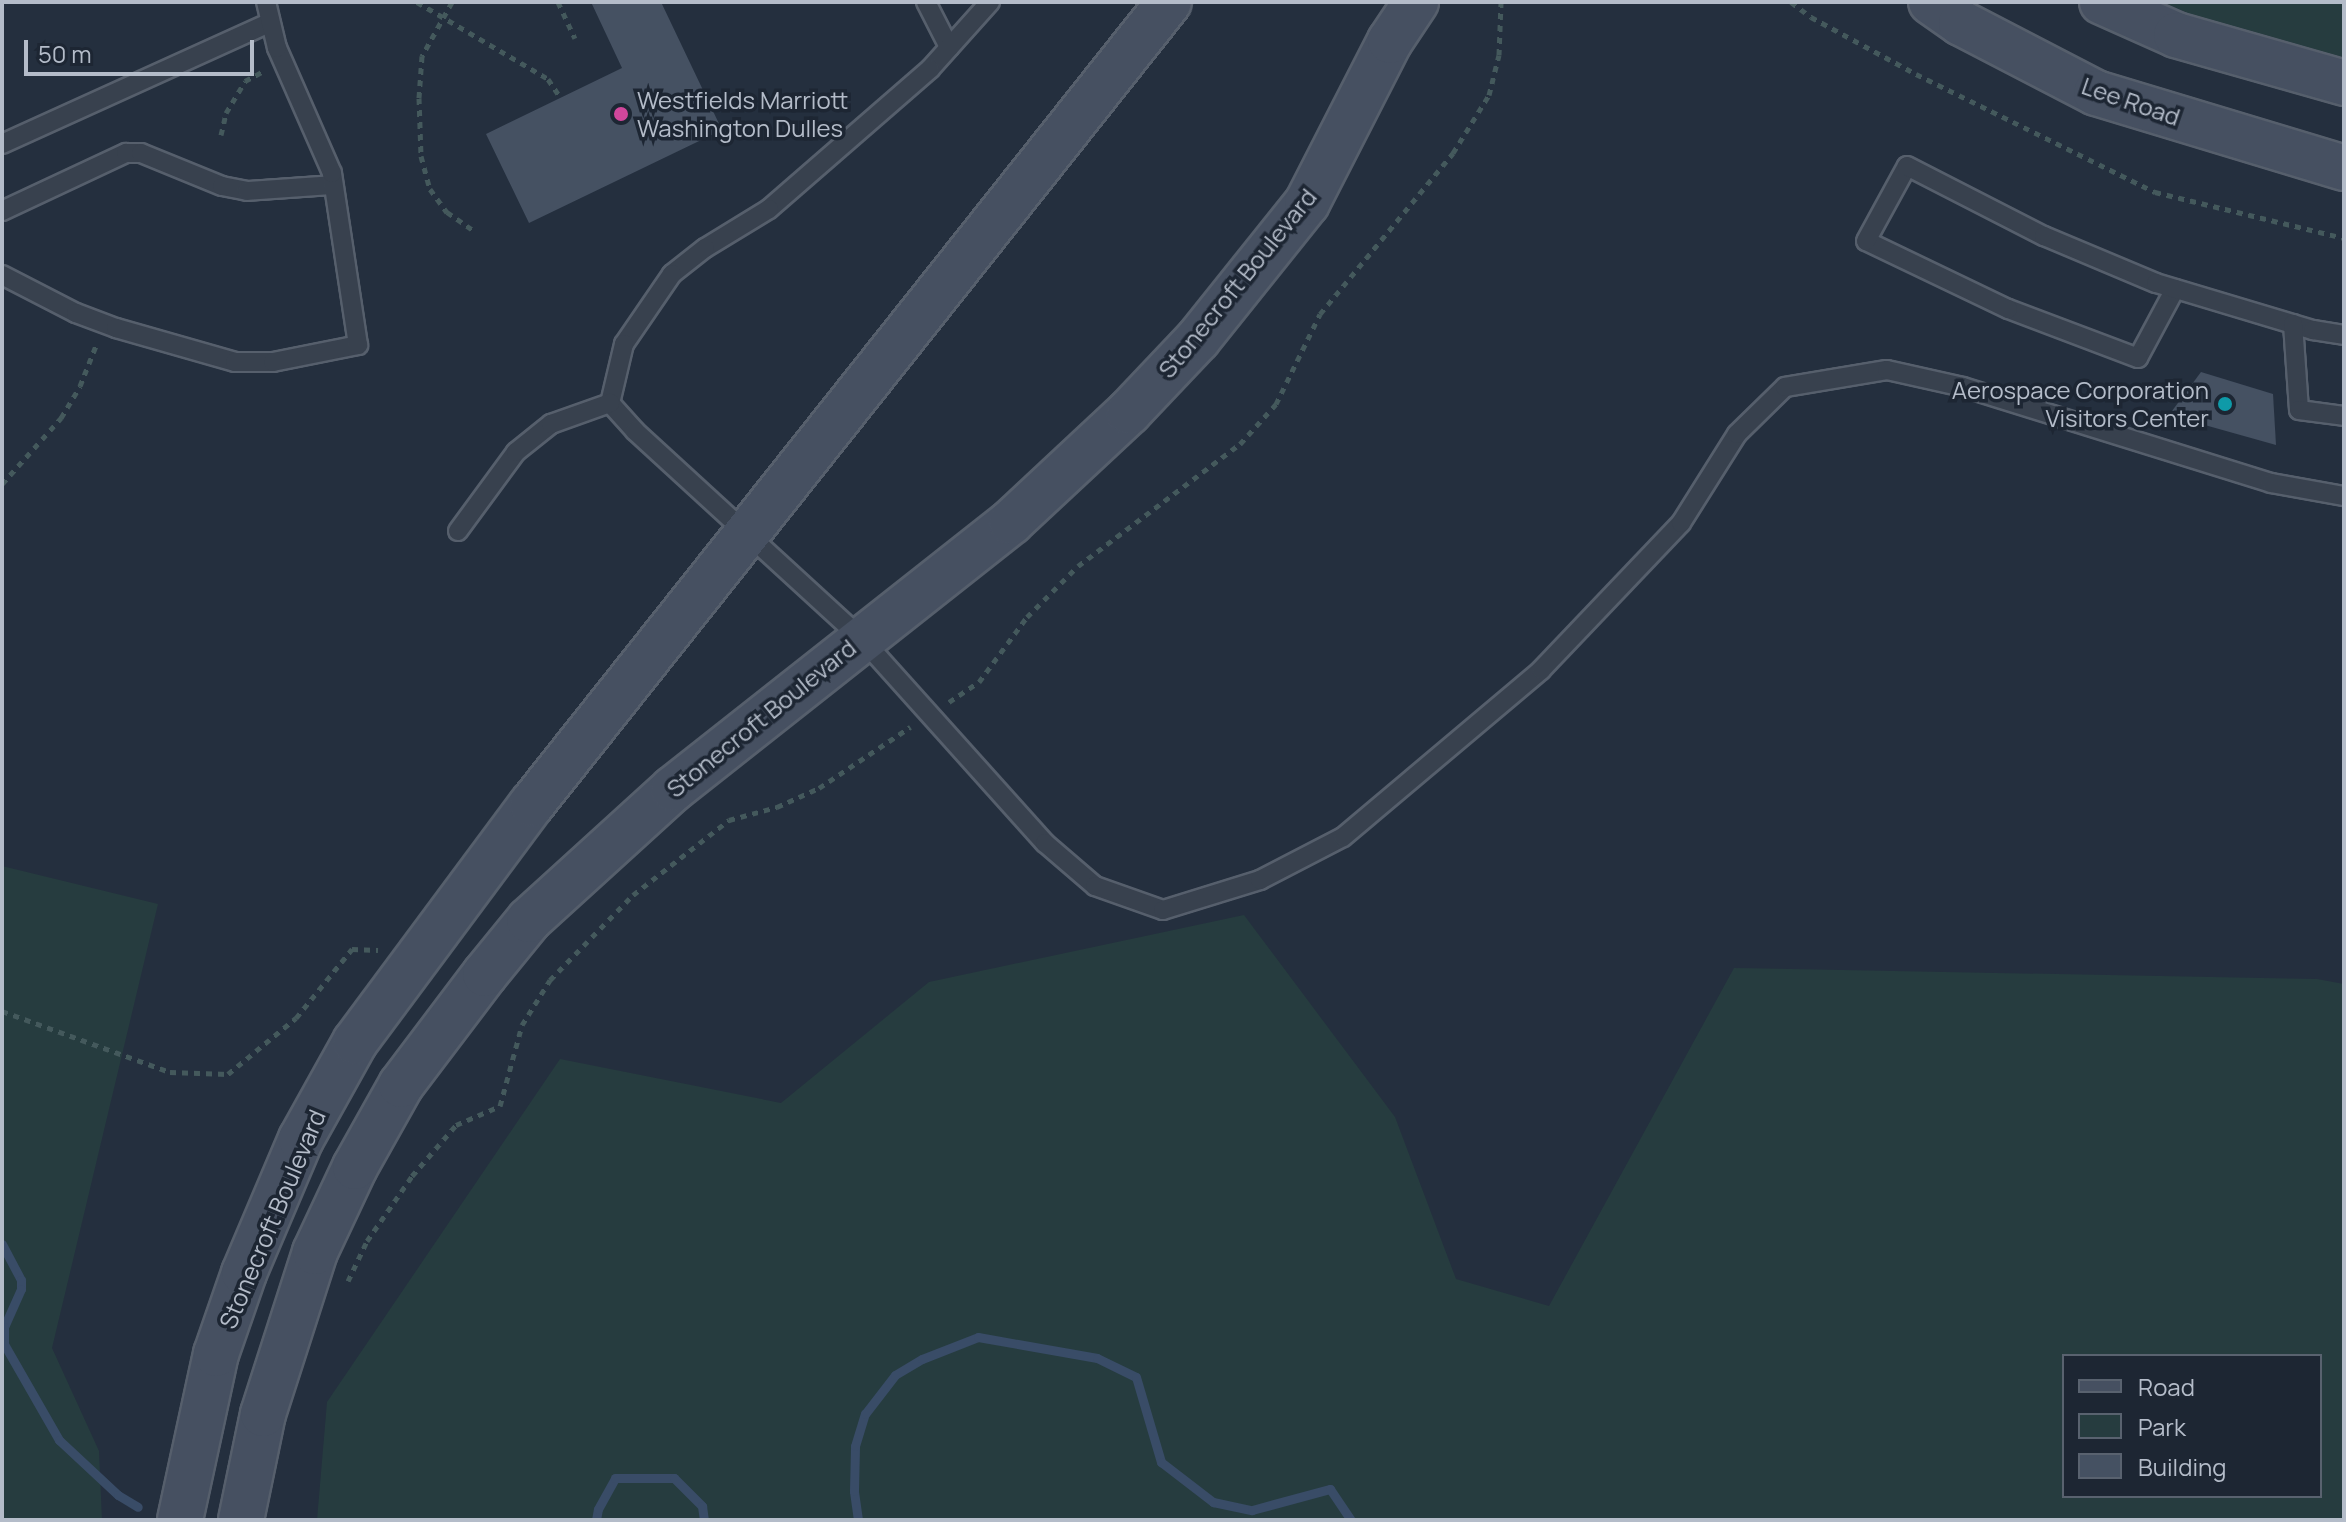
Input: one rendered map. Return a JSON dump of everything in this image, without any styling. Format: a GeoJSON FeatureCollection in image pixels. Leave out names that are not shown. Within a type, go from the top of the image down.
{"type":"FeatureCollection","features":[{"type":"Feature","properties":{"kind":"main road","name":"Stonecroft Boulevard"},"geometry":{"type":"LineString","coordinates":[[180,1520],[216,1354],[255,1246],[301,1139],[355,1042],[532,804],[1169,2]]}},
{"type":"Feature","properties":{"kind":"main road","name":"Stonecroft Boulevard"},"geometry":{"type":"LineString","coordinates":[[241,1520],[263,1414],[315,1252],[355,1167],[401,1085],[485,974],[548,902],[673,789],[1022,512],[1129,412],[1198,339],[1307,203],[1390,41],[1416,2]]}},
{"type":"Feature","properties":{"kind":"main road","name":"Lee Road"},"geometry":{"type":"LineString","coordinates":[[1931,2],[1961,23],[2096,93],[2344,168]]}},
{"type":"Feature","properties":{"kind":"main road"},"geometry":{"type":"LineString","coordinates":[[2102,2],[2176,35],[2344,83]]}},
{"type":"Feature","properties":{"kind":"lane"},"geometry":{"type":"LineString","coordinates":[[2,275],[103,323],[235,362],[273,362],[358,345],[333,185],[324,152],[269,23],[266,2]]}},
{"type":"Feature","properties":{"kind":"lane"},"geometry":{"type":"LineString","coordinates":[[926,2],[949,47]]}},
{"type":"Feature","properties":{"kind":"lane"},"geometry":{"type":"LineString","coordinates":[[610,403],[624,344],[672,274],[705,248],[769,209],[930,69],[990,2]]}},
{"type":"Feature","properties":{"kind":"lane"},"geometry":{"type":"LineString","coordinates":[[2,144],[269,23]]}},
{"type":"Feature","properties":{"kind":"lane"},"geometry":{"type":"LineString","coordinates":[[2,211],[126,153],[141,153],[222,186],[247,191],[333,185]]}},
{"type":"Feature","properties":{"kind":"lane"},"geometry":{"type":"LineString","coordinates":[[2175,289],[2138,358],[2008,309],[1866,241],[1907,166],[2044,236],[2175,289],[2293,324],[2344,335]]}},
{"type":"Feature","properties":{"kind":"lane"},"geometry":{"type":"LineString","coordinates":[[2293,324],[2299,410],[2344,416]]}},
{"type":"Feature","properties":{"kind":"lane"},"geometry":{"type":"LineString","coordinates":[[610,403],[635,431],[750,533],[861,638],[932,713],[1045,843],[1095,886],[1163,910],[1260,880],[1343,837],[1541,670],[1681,523],[1737,434],[1785,387],[1887,370],[1963,387],[2271,483],[2344,496]]}},
{"type":"Feature","properties":{"kind":"lane"},"geometry":{"type":"LineString","coordinates":[[458,531],[516,452],[551,424],[610,403]]}},
{"type":"Feature","properties":{"kind":"path"},"geometry":{"type":"LineString","coordinates":[[417,2],[548,79],[561,98]]}},
{"type":"Feature","properties":{"kind":"path"},"geometry":{"type":"LineString","coordinates":[[452,2],[422,56],[419,98],[421,156],[430,189],[447,212],[476,232]]}},
{"type":"Feature","properties":{"kind":"path"},"geometry":{"type":"LineString","coordinates":[[558,2],[575,38]]}},
{"type":"Feature","properties":{"kind":"path"},"geometry":{"type":"LineString","coordinates":[[342,1293],[367,1241],[412,1176],[456,1125],[500,1106],[522,1025],[550,980],[633,895],[729,820],[777,807],[819,788],[979,682],[1027,617],[1078,566],[1240,444],[1276,404],[1320,314],[1453,153],[1489,95],[1499,55],[1501,2]]}},
{"type":"Feature","properties":{"kind":"path"},"geometry":{"type":"LineString","coordinates":[[1791,2],[1811,17],[1916,74],[2155,192],[2344,238]]}},
{"type":"Feature","properties":{"kind":"path"},"geometry":{"type":"LineString","coordinates":[[221,135],[226,113],[245,81],[283,61]]}},
{"type":"Feature","properties":{"kind":"path"},"geometry":{"type":"LineString","coordinates":[[2,484],[61,418],[80,386],[103,323]]}},
{"type":"Feature","properties":{"kind":"path"},"geometry":{"type":"LineString","coordinates":[[2,1011],[170,1072],[228,1074],[296,1018],[352,949],[419,953]]}},
{"type":"Feature","properties":{"kind":"green space"},"geometry":{"type":"Polygon","coordinates":[[[2162,2],[2344,2],[2344,62],[2221,27],[2162,2]]]}},
{"type":"Feature","properties":{"kind":"green space"},"geometry":{"type":"Polygon","coordinates":[[[2,866],[158,904],[52,1348],[99,1451],[102,1520],[2,1520],[2,866]]]}},
{"type":"Feature","properties":{"kind":"green space"},"geometry":{"type":"Polygon","coordinates":[[[1244,915],[1395,1117],[1456,1279],[1549,1306],[1734,968],[2317,979],[2344,984],[2344,1520],[317,1520],[327,1402],[560,1059],[781,1103],[929,982],[1244,915]]]}},
{"type":"Feature","properties":{"kind":"building","name":"Westfields Marriott Washington Dulles"},"geometry":{"type":"Polygon","coordinates":[[[591,2],[661,2],[722,130],[529,223],[486,134],[622,68],[591,2]]]}},
{"type":"Feature","properties":{"kind":"building","name":"Aerospace Corporation Visitors Center"},"geometry":{"type":"Polygon","coordinates":[[[2201,372],[2273,394],[2276,445],[2169,415],[2201,372]]]}},
{"type":"Feature","properties":{"kind":"waterway"},"geometry":{"type":"LineString","coordinates":[[2,1244],[21,1280],[21,1289],[4,1327],[4,1344],[59,1440],[118,1495],[138,1507]]}},
{"type":"Feature","properties":{"kind":"waterway"},"geometry":{"type":"LineString","coordinates":[[858,1520],[854,1491],[855,1446],[865,1414],[895,1375],[922,1359],[978,1337],[1097,1358],[1136,1377],[1161,1462],[1213,1502],[1252,1510],[1330,1489],[1351,1520]]}},
{"type":"Feature","properties":{"kind":"waterway"},"geometry":{"type":"LineString","coordinates":[[596,1520],[598,1509],[615,1478],[674,1478],[702,1506],[704,1520]]}},
{"type":"Feature","properties":{"kind":"place","name":"Westfields Marriott Washington Dulles"},"geometry":{"type":"Point","coordinates":[621,114]}},
{"type":"Feature","properties":{"kind":"place","name":"Aerospace Corporation Visitors Center"},"geometry":{"type":"Point","coordinates":[2225,404]}}]}
